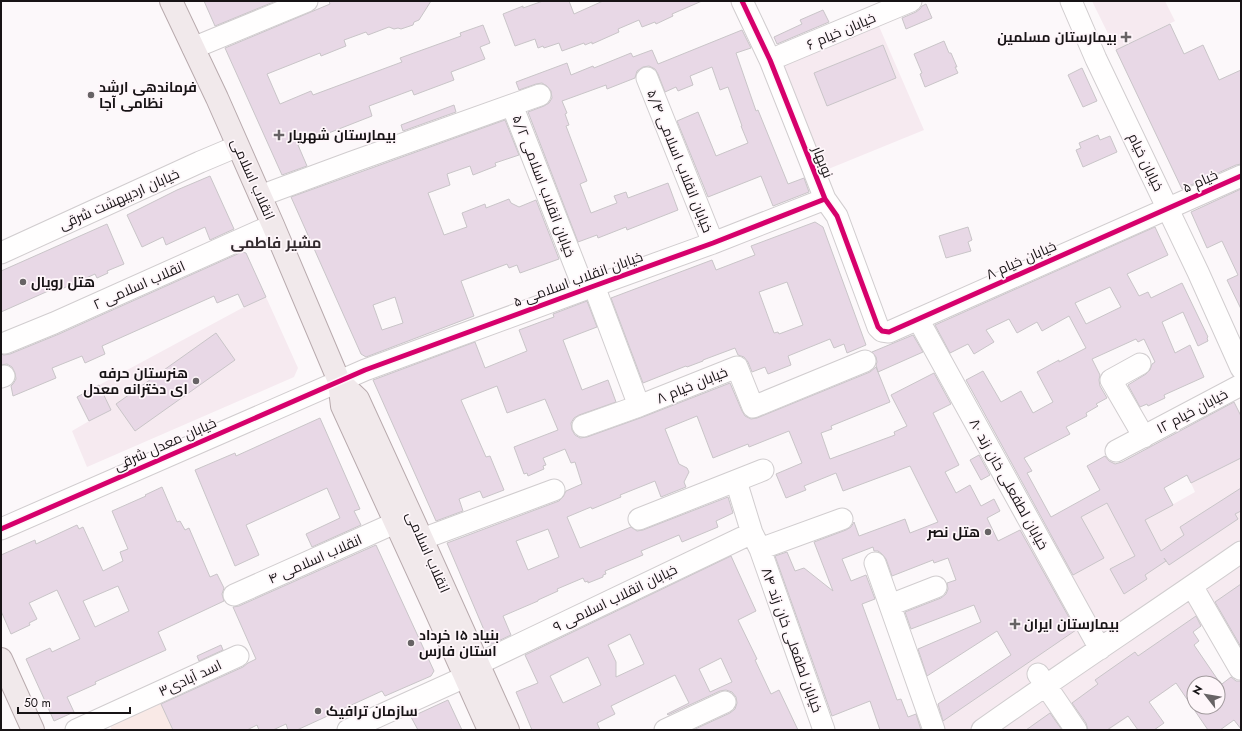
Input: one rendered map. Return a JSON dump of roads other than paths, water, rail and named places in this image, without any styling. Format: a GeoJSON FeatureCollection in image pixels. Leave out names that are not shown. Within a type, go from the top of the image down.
{"type":"FeatureCollection","features":[{"type":"Feature","properties":{"kind":"main road","name":"انقلاب اسلامی"},"geometry":{"type":"LineString","coordinates":[[171,1],[217,98],[273,225],[339,381],[342,406],[395,523],[471,670],[508,730]]}},
{"type":"Feature","properties":{"kind":"main road","name":"انقلاب اسلامی"},"geometry":{"type":"LineString","coordinates":[[339,381],[358,399],[422,539],[471,670],[489,730]]}},
{"type":"Feature","properties":{"kind":"main road"},"geometry":{"type":"LineString","coordinates":[[1,659],[33,730]]}},
{"type":"Feature","properties":{"kind":"street"},"geometry":{"type":"LineString","coordinates":[[193,48],[307,1]]}},
{"type":"Feature","properties":{"kind":"street","name":"نوبهار"},"geometry":{"type":"LineString","coordinates":[[742,1],[770,60],[825,199],[837,216],[878,327],[882,331]]}},
{"type":"Feature","properties":{"kind":"street","name":"خیابان خیام ۶"},"geometry":{"type":"LineString","coordinates":[[770,60],[911,1]]}},
{"type":"Feature","properties":{"kind":"street","name":"خیابان خیام"},"geometry":{"type":"LineString","coordinates":[[1071,1],[1096,59],[1168,208],[1241,368]]}},
{"type":"Feature","properties":{"kind":"street","name":"خیابان انقلاب اسلامی ۵/۴"},"geometry":{"type":"LineString","coordinates":[[647,78],[713,243]]}},
{"type":"Feature","properties":{"kind":"street"},"geometry":{"type":"LineString","coordinates":[[260,196],[359,159],[540,95]]}},
{"type":"Feature","properties":{"kind":"street","name":"خیابان انقلاب اسلامی ۵/۲"},"geometry":{"type":"LineString","coordinates":[[512,105],[639,406]]}},
{"type":"Feature","properties":{"kind":"street","name":"خیابان اردیبهشت شرقی"},"geometry":{"type":"LineString","coordinates":[[1,253],[238,146]]}},
{"type":"Feature","properties":{"kind":"street","name":"۵ خیام"},"geometry":{"type":"LineString","coordinates":[[1168,208],[1241,176]]}},
{"type":"Feature","properties":{"kind":"street","name":"خیابان انقلاب اسلامی ۵"},"geometry":{"type":"LineString","coordinates":[[339,381],[589,287],[713,243],[825,199]]}},
{"type":"Feature","properties":{"kind":"street","name":"خیابان خیام ۸"},"geometry":{"type":"LineString","coordinates":[[882,331],[889,332],[1168,208]]}},
{"type":"Feature","properties":{"kind":"street","name":"۲ انقلاب اسلامی"},"geometry":{"type":"LineString","coordinates":[[5,343],[54,323],[273,225]]}},
{"type":"Feature","properties":{"kind":"street","name":"خیابان لطفعلی خان زند ۸۰"},"geometry":{"type":"LineString","coordinates":[[918,318],[1100,649]]}},
{"type":"Feature","properties":{"kind":"street","name":"خیابان خیام ۸"},"geometry":{"type":"LineString","coordinates":[[583,426],[639,406],[737,367],[753,407],[865,362]]}},
{"type":"Feature","properties":{"kind":"street","name":"خیابان خیام ۱۲"},"geometry":{"type":"LineString","coordinates":[[1140,364],[1111,380],[1144,437]]}},
{"type":"Feature","properties":{"kind":"street","name":"خیابان معدل شرقی"},"geometry":{"type":"LineString","coordinates":[[1,529],[339,381]]}},
{"type":"Feature","properties":{"kind":"street","name":"خیابان خیام ۱۲"},"geometry":{"type":"LineString","coordinates":[[1116,451],[1241,385]]}},
{"type":"Feature","properties":{"kind":"street"},"geometry":{"type":"LineString","coordinates":[[640,519],[763,470]]}},
{"type":"Feature","properties":{"kind":"street","name":"خیابان لطفعلی خان زند ۸۴"},"geometry":{"type":"LineString","coordinates":[[736,481],[824,730]]}},
{"type":"Feature","properties":{"kind":"street"},"geometry":{"type":"LineString","coordinates":[[422,539],[554,490]]}},
{"type":"Feature","properties":{"kind":"street","name":"خیابان لطفعلی خان زند ۸۴"},"geometry":{"type":"LineString","coordinates":[[756,541],[842,519]]}},
{"type":"Feature","properties":{"kind":"street","name":"۴ انقلاب اسلامی"},"geometry":{"type":"LineString","coordinates":[[234,595],[395,523]]}},
{"type":"Feature","properties":{"kind":"street","name":"خیابان انقلاب اسلامی ۹"},"geometry":{"type":"LineString","coordinates":[[348,730],[471,670],[756,541]]}},
{"type":"Feature","properties":{"kind":"street"},"geometry":{"type":"LineString","coordinates":[[982,730],[1042,680],[1100,649],[1241,552]]}},
{"type":"Feature","properties":{"kind":"street"},"geometry":{"type":"LineString","coordinates":[[875,563],[934,730]]}},
{"type":"Feature","properties":{"kind":"street"},"geometry":{"type":"LineString","coordinates":[[1192,586],[1240,669]]}},
{"type":"Feature","properties":{"kind":"street"},"geometry":{"type":"LineString","coordinates":[[890,605],[936,587]]}},
{"type":"Feature","properties":{"kind":"street","name":"اسد آبادی۳"},"geometry":{"type":"LineString","coordinates":[[76,730],[238,656]]}},
{"type":"Feature","properties":{"kind":"street"},"geometry":{"type":"LineString","coordinates":[[1042,680],[1076,730]]}},
{"type":"Feature","properties":{"kind":"street"},"geometry":{"type":"LineString","coordinates":[[665,730],[725,702]]}},
{"type":"Feature","properties":{"kind":"place","name":"بیمارستان مسلمین"},"geometry":{"type":"Point","coordinates":[1126,37]}},
{"type":"Feature","properties":{"kind":"place","name":"فرماندهی ارشد نظامی آجا"},"geometry":{"type":"Point","coordinates":[91,95]}},
{"type":"Feature","properties":{"kind":"place","name":"بیمارستان شهریار"},"geometry":{"type":"Point","coordinates":[279,135]}},
{"type":"Feature","properties":{"kind":"place","name":"هتل رویال"},"geometry":{"type":"Point","coordinates":[23,282]}},
{"type":"Feature","properties":{"kind":"place","name":"هنرستان حرفه ای دخترانه معدل"},"geometry":{"type":"Point","coordinates":[196,381]}},
{"type":"Feature","properties":{"kind":"place","name":"هتل نصر"},"geometry":{"type":"Point","coordinates":[988,532]}},
{"type":"Feature","properties":{"kind":"place","name":"بیمارستان ایران"},"geometry":{"type":"Point","coordinates":[1015,624]}},
{"type":"Feature","properties":{"kind":"place","name":"بنیاد ۱۵ خرداد استان فارس"},"geometry":{"type":"Point","coordinates":[411,643]}},
{"type":"Feature","properties":{"kind":"place","name":"سازمان ترافیک"},"geometry":{"type":"Point","coordinates":[318,711]}},
{"type":"Feature","properties":{"kind":"district","name":"مشیر فاطمی"},"geometry":{"type":"Point","coordinates":[276,243]}}]}
